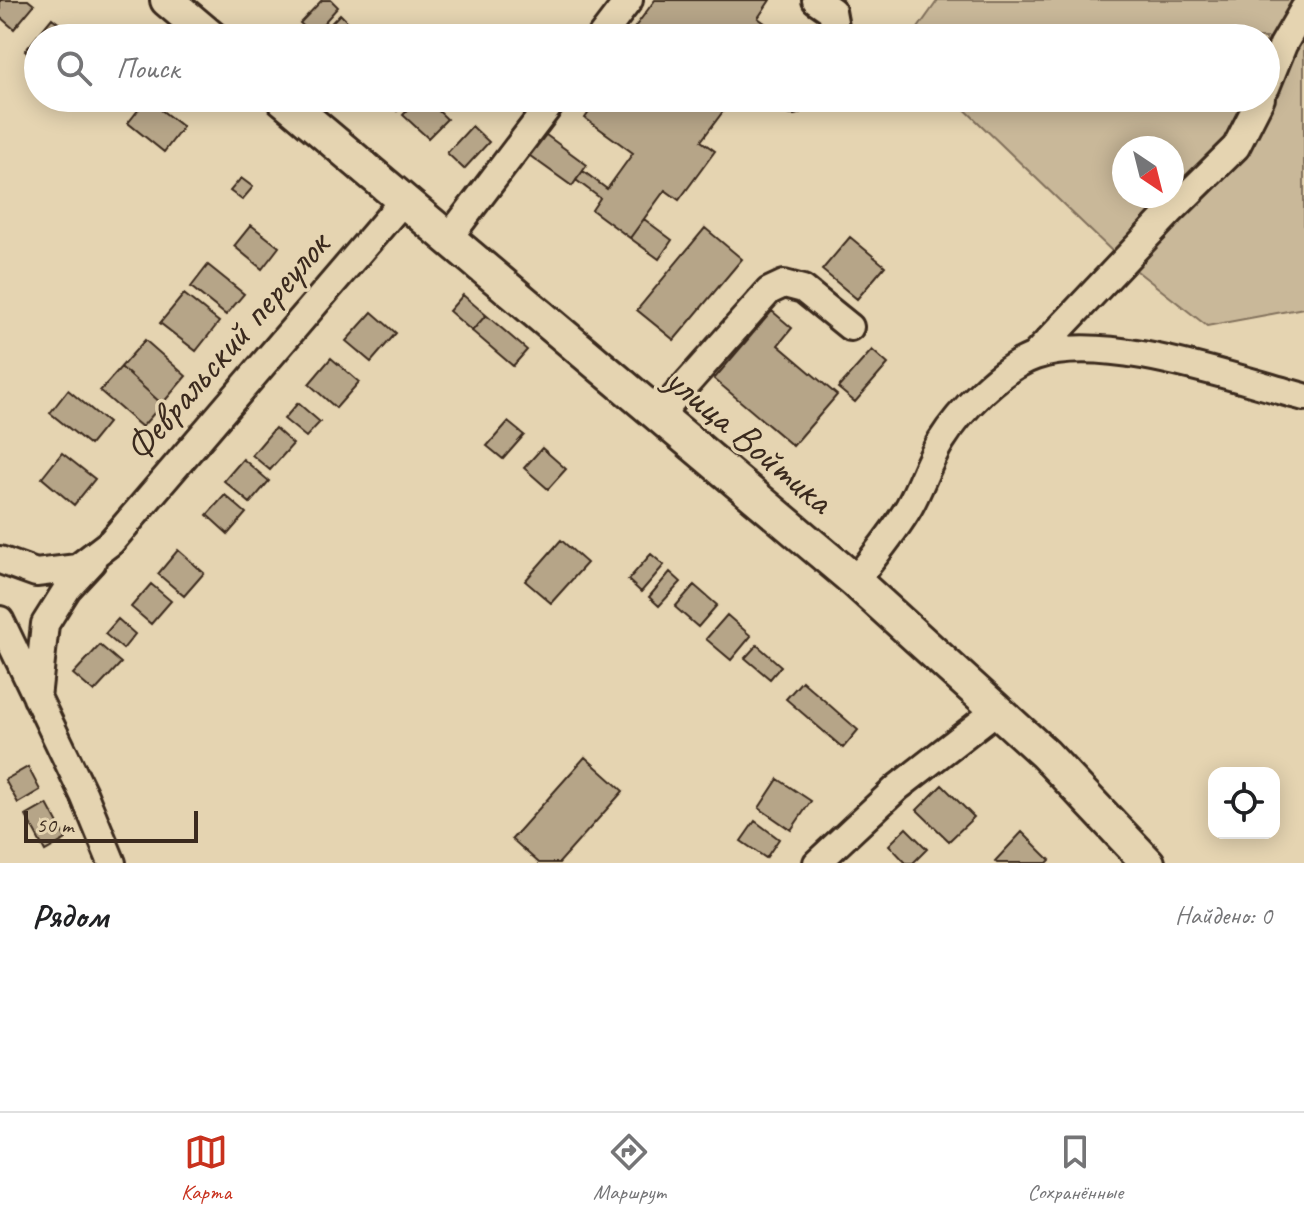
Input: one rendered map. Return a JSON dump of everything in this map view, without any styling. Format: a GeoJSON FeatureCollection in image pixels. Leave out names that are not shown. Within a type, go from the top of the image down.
{"type":"FeatureCollection","features":[{"type":"Feature","properties":{"kind":"main road"},"geometry":{"type":"LineString","coordinates":[[167,0],[195,24]]}},
{"type":"Feature","properties":{"kind":"main road","name":"улица Войтика"},"geometry":{"type":"LineString","coordinates":[[298,112],[855,581],[1045,754],[1148,863]]}},
{"type":"Feature","properties":{"kind":"street"},"geometry":{"type":"LineString","coordinates":[[611,24],[629,0]]}},
{"type":"Feature","properties":{"kind":"street"},"geometry":{"type":"LineString","coordinates":[[816,0],[832,11],[834,24]]}},
{"type":"Feature","properties":{"kind":"street"},"geometry":{"type":"LineString","coordinates":[[1280,52],[1304,9]]}},
{"type":"Feature","properties":{"kind":"street"},"geometry":{"type":"LineString","coordinates":[[447,240],[544,112]]}},
{"type":"Feature","properties":{"kind":"street"},"geometry":{"type":"LineString","coordinates":[[855,581],[908,509],[941,441],[970,404],[1011,369],[1034,356],[1236,147],[1254,112]]}},
{"type":"Feature","properties":{"kind":"street","name":"Февральский переулок"},"geometry":{"type":"LineString","coordinates":[[37,698],[45,624],[67,589],[111,542],[402,202]]}},
{"type":"Feature","properties":{"kind":"street"},"geometry":{"type":"LineString","coordinates":[[658,416],[769,291],[784,284],[803,289],[850,327]]}},
{"type":"Feature","properties":{"kind":"street"},"geometry":{"type":"LineString","coordinates":[[1034,356],[1080,348],[1139,354],[1304,397]]}},
{"type":"Feature","properties":{"kind":"street","name":"Февральский переулок"},"geometry":{"type":"LineString","coordinates":[[0,560],[36,573],[77,568],[111,542]]}},
{"type":"Feature","properties":{"kind":"street"},"geometry":{"type":"LineString","coordinates":[[0,620],[84,795],[112,863]]}},
{"type":"Feature","properties":{"kind":"street"},"geometry":{"type":"LineString","coordinates":[[817,863],[898,787],[997,710]]}},
{"type":"Feature","properties":{"kind":"shaded area"},"geometry":{"type":"Polygon","coordinates":[[[938,0],[1304,0],[1304,308],[1207,326],[1114,253],[968,112],[1280,112],[1280,24],[921,24],[938,0]]]}},
{"type":"Feature","properties":{"kind":"building"},"geometry":{"type":"Polygon","coordinates":[[[0,0],[28,0],[34,5],[14,29],[0,17],[0,0]]]}},
{"type":"Feature","properties":{"kind":"building"},"geometry":{"type":"Polygon","coordinates":[[[322,0],[331,0],[338,7],[323,24],[300,23],[322,0]]]}},
{"type":"Feature","properties":{"kind":"building"},"geometry":{"type":"Polygon","coordinates":[[[655,0],[770,0],[758,18],[766,24],[637,24],[655,0]]]}},
{"type":"Feature","properties":{"kind":"building"},"geometry":{"type":"Polygon","coordinates":[[[340,14],[350,24],[330,24],[340,14]]]}},
{"type":"Feature","properties":{"kind":"building"},"geometry":{"type":"Polygon","coordinates":[[[137,112],[164,112],[183,127],[164,152],[128,123],[137,112]]]}},
{"type":"Feature","properties":{"kind":"building"},"geometry":{"type":"Polygon","coordinates":[[[406,112],[440,112],[447,119],[428,138],[403,115],[406,112]]]}},
{"type":"Feature","properties":{"kind":"building"},"geometry":{"type":"Polygon","coordinates":[[[589,112],[723,112],[701,141],[715,151],[679,200],[665,190],[630,238],[592,210],[600,198],[576,180],[583,171],[607,189],[633,153],[585,118],[589,112]]]}},
{"type":"Feature","properties":{"kind":"building"},"geometry":{"type":"Polygon","coordinates":[[[472,126],[489,142],[464,169],[447,153],[472,126]]]}},
{"type":"Feature","properties":{"kind":"building"},"geometry":{"type":"Polygon","coordinates":[[[542,132],[587,165],[572,186],[526,153],[542,132]]]}},
{"type":"Feature","properties":{"kind":"building"},"geometry":{"type":"Polygon","coordinates":[[[241,178],[253,187],[242,200],[230,191],[241,178]]]}},
{"type":"Feature","properties":{"kind":"building"},"geometry":{"type":"Polygon","coordinates":[[[644,219],[672,240],[659,259],[630,238],[644,219]]]}},
{"type":"Feature","properties":{"kind":"building"},"geometry":{"type":"Polygon","coordinates":[[[251,225],[279,247],[262,269],[234,246],[251,225]]]}},
{"type":"Feature","properties":{"kind":"building"},"geometry":{"type":"Polygon","coordinates":[[[705,228],[742,259],[674,340],[637,310],[705,228]]]}},
{"type":"Feature","properties":{"kind":"building"},"geometry":{"type":"Polygon","coordinates":[[[850,237],[885,266],[857,299],[822,270],[850,237]]]}},
{"type":"Feature","properties":{"kind":"building"},"geometry":{"type":"Polygon","coordinates":[[[208,265],[244,294],[226,315],[191,287],[208,265]]]}},
{"type":"Feature","properties":{"kind":"building"},"geometry":{"type":"Polygon","coordinates":[[[184,294],[219,322],[196,351],[160,323],[184,294]]]}},
{"type":"Feature","properties":{"kind":"building"},"geometry":{"type":"Polygon","coordinates":[[[463,295],[486,315],[472,331],[449,311],[463,295]]]}},
{"type":"Feature","properties":{"kind":"building"},"geometry":{"type":"Polygon","coordinates":[[[772,311],[792,328],[778,345],[837,395],[793,446],[714,379],[772,311]]]}},
{"type":"Feature","properties":{"kind":"building"},"geometry":{"type":"Polygon","coordinates":[[[372,312],[396,333],[371,362],[346,341],[372,312]]]}},
{"type":"Feature","properties":{"kind":"building"},"geometry":{"type":"Polygon","coordinates":[[[486,315],[527,350],[513,366],[472,331],[486,315]]]}},
{"type":"Feature","properties":{"kind":"building"},"geometry":{"type":"Polygon","coordinates":[[[145,340],[186,376],[162,404],[121,367],[145,340]]]}},
{"type":"Feature","properties":{"kind":"building"},"geometry":{"type":"Polygon","coordinates":[[[872,350],[888,364],[855,402],[838,388],[872,350]]]}},
{"type":"Feature","properties":{"kind":"building"},"geometry":{"type":"Polygon","coordinates":[[[331,358],[359,382],[336,408],[309,384],[331,358]]]}},
{"type":"Feature","properties":{"kind":"building"},"geometry":{"type":"Polygon","coordinates":[[[121,367],[162,404],[142,427],[100,391],[121,367]]]}},
{"type":"Feature","properties":{"kind":"building"},"geometry":{"type":"Polygon","coordinates":[[[68,390],[108,423],[90,445],[50,413],[68,390]]]}},
{"type":"Feature","properties":{"kind":"building"},"geometry":{"type":"Polygon","coordinates":[[[298,403],[320,422],[306,437],[284,419],[298,403]]]}},
{"type":"Feature","properties":{"kind":"building"},"geometry":{"type":"Polygon","coordinates":[[[508,422],[524,435],[503,459],[487,446],[508,422]]]}},
{"type":"Feature","properties":{"kind":"building"},"geometry":{"type":"Polygon","coordinates":[[[275,428],[293,444],[270,470],[252,455],[275,428]]]}},
{"type":"Feature","properties":{"kind":"building"},"geometry":{"type":"Polygon","coordinates":[[[542,448],[566,469],[548,489],[524,468],[542,448]]]}},
{"type":"Feature","properties":{"kind":"building"},"geometry":{"type":"Polygon","coordinates":[[[62,453],[95,479],[74,505],[42,478],[62,453]]]}},
{"type":"Feature","properties":{"kind":"building"},"geometry":{"type":"Polygon","coordinates":[[[243,459],[269,481],[250,503],[224,481],[243,459]]]}},
{"type":"Feature","properties":{"kind":"building"},"geometry":{"type":"Polygon","coordinates":[[[225,495],[246,513],[228,534],[207,515],[225,495]]]}},
{"type":"Feature","properties":{"kind":"building"},"geometry":{"type":"Polygon","coordinates":[[[561,540],[587,563],[551,603],[525,581],[561,540]]]}},
{"type":"Feature","properties":{"kind":"building"},"geometry":{"type":"Polygon","coordinates":[[[178,550],[204,573],[184,596],[158,574],[178,550]]]}},
{"type":"Feature","properties":{"kind":"building"},"geometry":{"type":"Polygon","coordinates":[[[651,554],[664,565],[641,592],[628,580],[651,554]]]}},
{"type":"Feature","properties":{"kind":"building"},"geometry":{"type":"Polygon","coordinates":[[[670,572],[681,582],[659,606],[649,597],[670,572]]]}},
{"type":"Feature","properties":{"kind":"building"},"geometry":{"type":"Polygon","coordinates":[[[151,584],[171,601],[151,624],[131,607],[151,584]]]}},
{"type":"Feature","properties":{"kind":"building"},"geometry":{"type":"Polygon","coordinates":[[[694,585],[717,605],[698,627],[675,607],[694,585]]]}},
{"type":"Feature","properties":{"kind":"building"},"geometry":{"type":"Polygon","coordinates":[[[727,615],[751,636],[731,660],[706,639],[727,615]]]}},
{"type":"Feature","properties":{"kind":"building"},"geometry":{"type":"Polygon","coordinates":[[[118,619],[135,634],[123,649],[105,634],[118,619]]]}},
{"type":"Feature","properties":{"kind":"building"},"geometry":{"type":"Polygon","coordinates":[[[100,645],[121,663],[94,692],[73,674],[100,645]]]}},
{"type":"Feature","properties":{"kind":"building"},"geometry":{"type":"Polygon","coordinates":[[[757,645],[781,666],[770,679],[745,658],[757,645]]]}},
{"type":"Feature","properties":{"kind":"building"},"geometry":{"type":"Polygon","coordinates":[[[802,681],[858,730],[843,748],[786,699],[802,681]]]}},
{"type":"Feature","properties":{"kind":"building"},"geometry":{"type":"Polygon","coordinates":[[[585,757],[623,791],[559,863],[539,863],[512,839],[585,757]]]}},
{"type":"Feature","properties":{"kind":"building"},"geometry":{"type":"Polygon","coordinates":[[[28,767],[40,790],[18,803],[5,780],[28,767]]]}},
{"type":"Feature","properties":{"kind":"building"},"geometry":{"type":"Polygon","coordinates":[[[778,779],[811,801],[791,830],[759,808],[778,779]]]}},
{"type":"Feature","properties":{"kind":"building"},"geometry":{"type":"Polygon","coordinates":[[[942,785],[974,817],[949,841],[917,810],[942,785]]]}},
{"type":"Feature","properties":{"kind":"building"},"geometry":{"type":"Polygon","coordinates":[[[47,804],[66,839],[45,851],[26,816],[47,804]]]}},
{"type":"Feature","properties":{"kind":"building"},"geometry":{"type":"Polygon","coordinates":[[[755,821],[779,839],[766,858],[741,841],[755,821]]]}},
{"type":"Feature","properties":{"kind":"building"},"geometry":{"type":"Polygon","coordinates":[[[906,828],[927,849],[913,863],[906,863],[889,845],[906,828]]]}},
{"type":"Feature","properties":{"kind":"building"},"geometry":{"type":"Polygon","coordinates":[[[1022,832],[1050,860],[1047,863],[997,863],[995,861],[1022,832]]]}}]}
